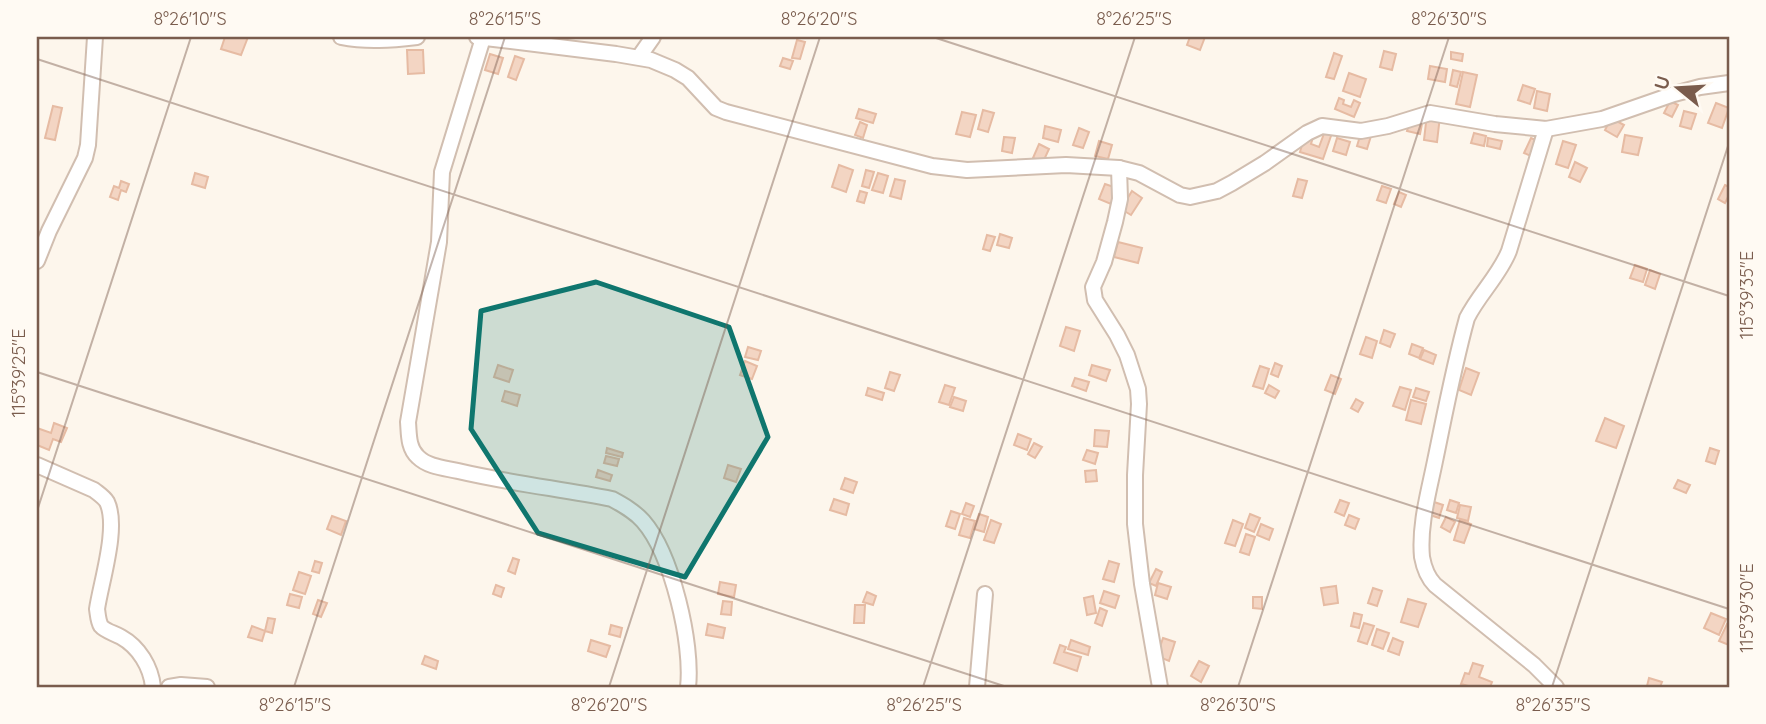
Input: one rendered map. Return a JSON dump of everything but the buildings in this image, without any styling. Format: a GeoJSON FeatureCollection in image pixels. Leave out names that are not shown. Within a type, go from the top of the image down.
{"type":"FeatureCollection","features":[{"type":"Feature","properties":{"kind":"street"},"geometry":{"type":"LineString","coordinates":[[37,261],[49,230],[85,158],[96,37]]}},
{"type":"Feature","properties":{"kind":"street"},"geometry":{"type":"LineString","coordinates":[[341,37],[372,40],[417,37]]}},
{"type":"Feature","properties":{"kind":"street"},"geometry":{"type":"LineString","coordinates":[[477,37],[639,57],[682,74],[692,81],[716,108],[726,112],[932,166],[967,170],[1066,165],[1119,169],[1139,173],[1180,195],[1190,197],[1217,191],[1322,126],[1369,130],[1430,113],[1546,129],[1602,119],[1700,87],[1729,83]]}},
{"type":"Feature","properties":{"kind":"street"},"geometry":{"type":"LineString","coordinates":[[639,57],[653,37]]}},
{"type":"Feature","properties":{"kind":"street"},"geometry":{"type":"LineString","coordinates":[[483,38],[442,172],[439,242],[408,422],[409,441],[416,456],[434,466],[612,499],[642,519],[652,532],[669,567],[686,641],[688,687]]}},
{"type":"Feature","properties":{"kind":"street"},"geometry":{"type":"LineString","coordinates":[[1546,129],[1504,263],[1467,318],[1427,499],[1422,547],[1424,568],[1435,585],[1534,665],[1556,687]]}},
{"type":"Feature","properties":{"kind":"street"},"geometry":{"type":"LineString","coordinates":[[1119,169],[1120,199],[1110,245],[1093,287],[1096,300],[1126,355],[1138,389],[1135,524],[1142,584],[1160,687]]}},
{"type":"Feature","properties":{"kind":"street"},"geometry":{"type":"LineString","coordinates":[[37,465],[94,490],[103,496],[108,504],[111,534],[97,609],[98,618],[102,628],[128,642],[138,653],[152,675],[153,687]]}},
{"type":"Feature","properties":{"kind":"street"},"geometry":{"type":"LineString","coordinates":[[977,687],[985,594]]}},
{"type":"Feature","properties":{"kind":"street"},"geometry":{"type":"LineString","coordinates":[[169,687],[207,687]]}},
{"type":"Feature","properties":{"kind":"highlighted area"},"geometry":{"type":"Polygon","coordinates":[[[596,282],[729,327],[768,437],[685,577],[538,533],[471,429],[481,311],[596,282]]]}}]}
